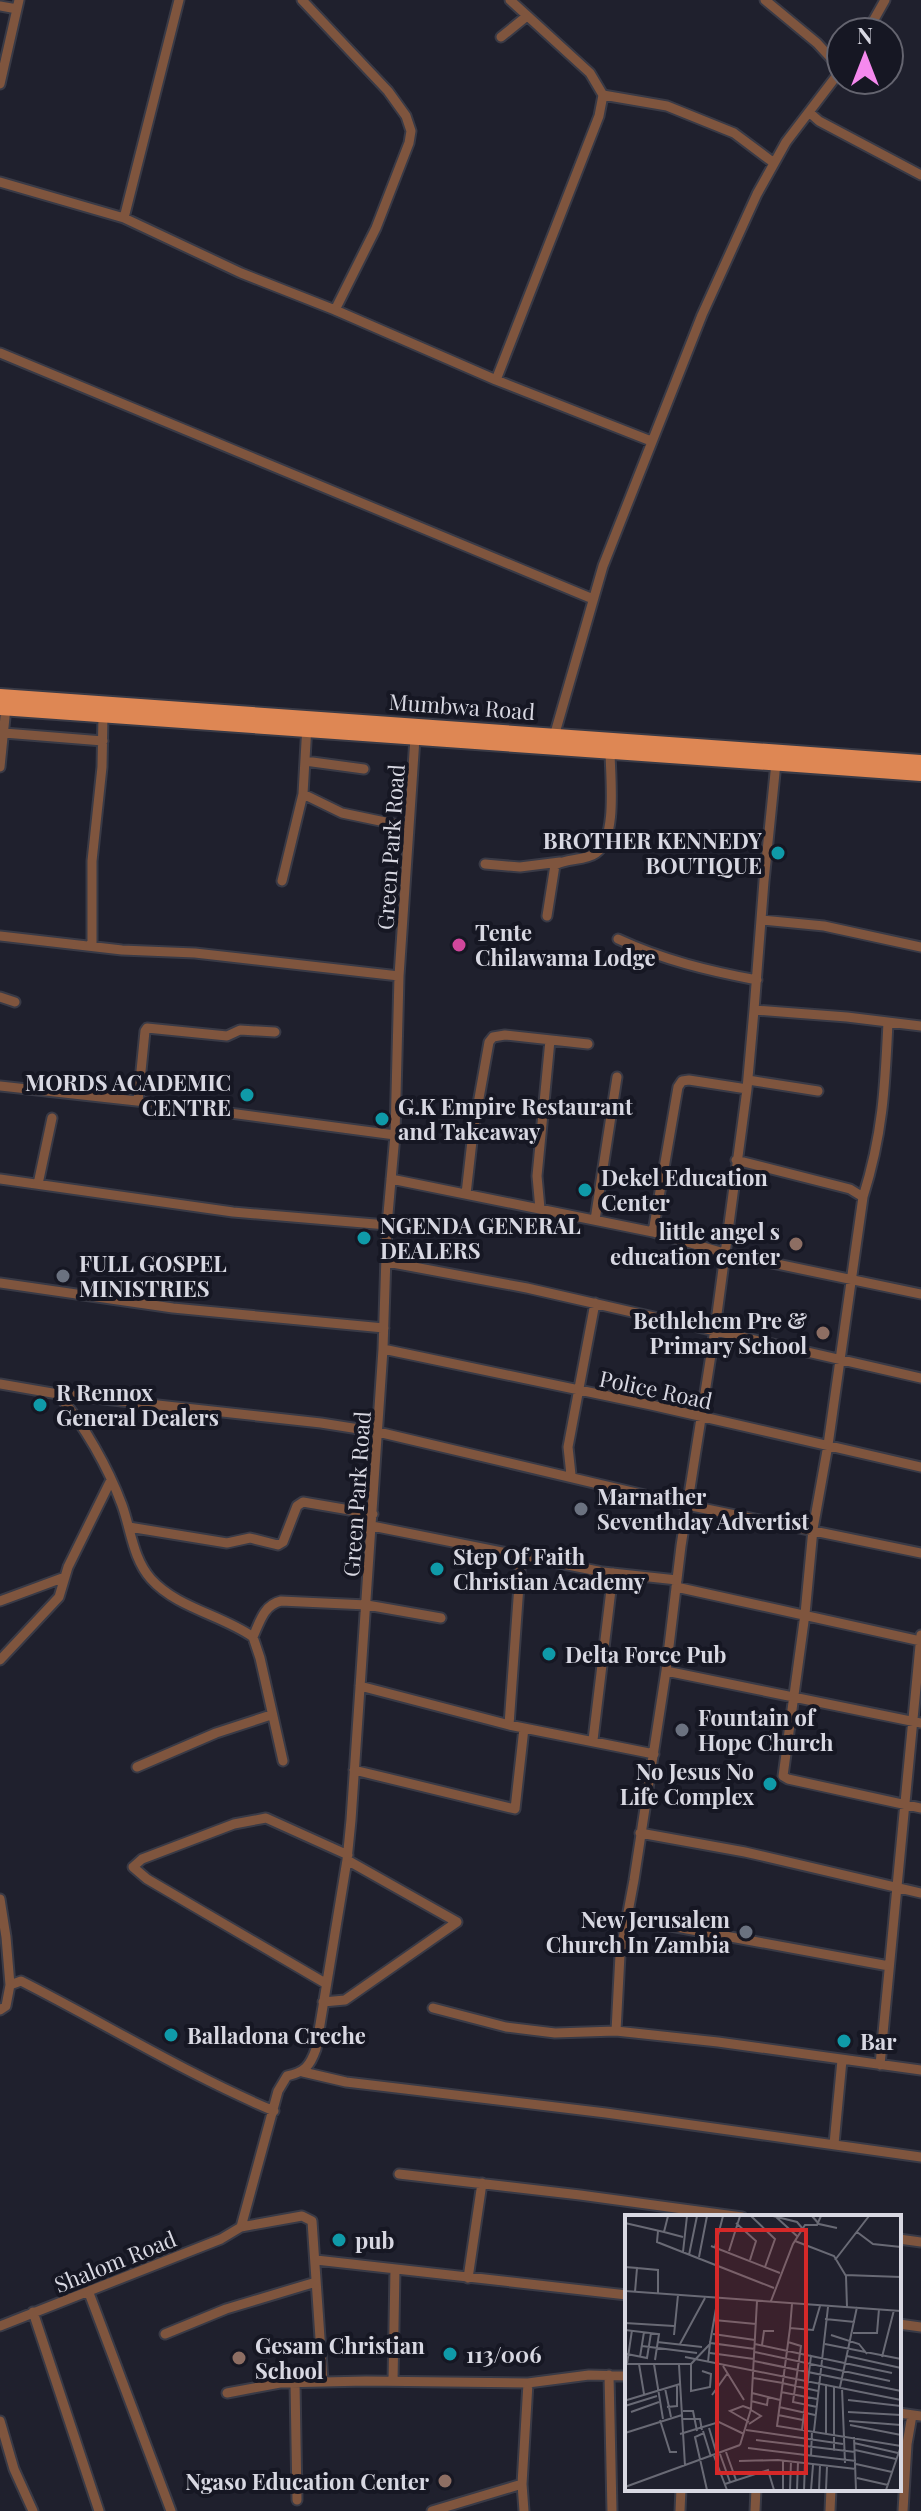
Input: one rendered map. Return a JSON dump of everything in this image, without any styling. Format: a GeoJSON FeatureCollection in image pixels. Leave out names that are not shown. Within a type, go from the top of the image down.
{"type":"FeatureCollection","features":[{"type":"Feature","properties":{"kind":"main road","name":"Mumbwa Road"},"geometry":{"type":"LineString","coordinates":[[4,702],[103,715],[307,724],[415,738],[553,741],[610,750],[661,749],[776,763],[921,774]]}},
{"type":"Feature","properties":{"kind":"main road","name":"Mumbwa Road"},"geometry":{"type":"LineString","coordinates":[[4,702],[661,749],[921,762]]}},
{"type":"Feature","properties":{"kind":"street"},"geometry":{"type":"LineString","coordinates":[[124,218],[179,0]]}},
{"type":"Feature","properties":{"kind":"street"},"geometry":{"type":"LineString","coordinates":[[302,0],[388,91],[406,116],[411,131],[376,228],[335,310]]}},
{"type":"Feature","properties":{"kind":"street"},"geometry":{"type":"LineString","coordinates":[[496,380],[599,116],[603,95],[590,73],[510,0]]}},
{"type":"Feature","properties":{"kind":"street"},"geometry":{"type":"LineString","coordinates":[[765,0],[825,52]]}},
{"type":"Feature","properties":{"kind":"street"},"geometry":{"type":"LineString","coordinates":[[0,6],[18,4],[0,84]]}},
{"type":"Feature","properties":{"kind":"street"},"geometry":{"type":"LineString","coordinates":[[501,37],[527,16]]}},
{"type":"Feature","properties":{"kind":"street"},"geometry":{"type":"LineString","coordinates":[[553,741],[593,599],[651,441],[702,315],[757,194],[786,142],[825,90]]}},
{"type":"Feature","properties":{"kind":"street"},"geometry":{"type":"LineString","coordinates":[[603,95],[667,106],[734,133],[774,163]]}},
{"type":"Feature","properties":{"kind":"street"},"geometry":{"type":"LineString","coordinates":[[809,112],[819,121],[921,175]]}},
{"type":"Feature","properties":{"kind":"street"},"geometry":{"type":"LineString","coordinates":[[0,182],[124,218],[241,273],[651,441]]}},
{"type":"Feature","properties":{"kind":"street"},"geometry":{"type":"LineString","coordinates":[[0,353],[593,599]]}},
{"type":"Feature","properties":{"kind":"street"},"geometry":{"type":"LineString","coordinates":[[0,767],[4,702]]}},
{"type":"Feature","properties":{"kind":"street"},"geometry":{"type":"LineString","coordinates":[[92,946],[92,861],[103,715]]}},
{"type":"Feature","properties":{"kind":"street"},"geometry":{"type":"LineString","coordinates":[[282,881],[303,794],[307,724]]}},
{"type":"Feature","properties":{"kind":"street"},"geometry":{"type":"LineString","coordinates":[[4,733],[103,741]]}},
{"type":"Feature","properties":{"kind":"street","name":"Green Park Road"},"geometry":{"type":"LineString","coordinates":[[241,2227],[278,2091],[287,2076],[303,2072],[311,2063],[316,2049],[348,1858],[383,1349],[387,1225],[395,1135],[399,976],[415,738]]}},
{"type":"Feature","properties":{"kind":"street"},"geometry":{"type":"LineString","coordinates":[[485,864],[520,867],[595,855],[605,845],[609,831],[610,750]]}},
{"type":"Feature","properties":{"kind":"street"},"geometry":{"type":"LineString","coordinates":[[305,761],[364,769]]}},
{"type":"Feature","properties":{"kind":"street"},"geometry":{"type":"LineString","coordinates":[[616,2031],[620,1955],[654,1754],[748,1084],[776,763]]}},
{"type":"Feature","properties":{"kind":"street"},"geometry":{"type":"LineString","coordinates":[[303,794],[342,813],[409,827]]}},
{"type":"Feature","properties":{"kind":"street"},"geometry":{"type":"LineString","coordinates":[[547,916],[552,869],[560,862]]}},
{"type":"Feature","properties":{"kind":"street"},"geometry":{"type":"LineString","coordinates":[[761,920],[824,926],[921,947]]}},
{"type":"Feature","properties":{"kind":"street"},"geometry":{"type":"LineString","coordinates":[[0,936],[122,950],[195,953],[399,976]]}},
{"type":"Feature","properties":{"kind":"street"},"geometry":{"type":"LineString","coordinates":[[618,939],[690,966],[757,980]]}},
{"type":"Feature","properties":{"kind":"street"},"geometry":{"type":"LineString","coordinates":[[0,997],[15,1002]]}},
{"type":"Feature","properties":{"kind":"street"},"geometry":{"type":"LineString","coordinates":[[754,1010],[921,1026]]}},
{"type":"Feature","properties":{"kind":"street"},"geometry":{"type":"LineString","coordinates":[[888,1022],[882,1121],[876,1155],[863,1197],[841,1360],[813,1529],[783,1776],[921,1808]]}},
{"type":"Feature","properties":{"kind":"street"},"geometry":{"type":"LineString","coordinates":[[138,1101],[147,1028],[227,1036],[235,1030],[275,1032]]}},
{"type":"Feature","properties":{"kind":"street"},"geometry":{"type":"LineString","coordinates":[[466,1194],[473,1132],[489,1042],[493,1037],[505,1035],[588,1044]]}},
{"type":"Feature","properties":{"kind":"street"},"geometry":{"type":"LineString","coordinates":[[540,1209],[537,1176],[550,1040]]}},
{"type":"Feature","properties":{"kind":"street"},"geometry":{"type":"LineString","coordinates":[[595,1220],[617,1077]]}},
{"type":"Feature","properties":{"kind":"street"},"geometry":{"type":"LineString","coordinates":[[653,1232],[678,1087],[682,1081],[818,1091]]}},
{"type":"Feature","properties":{"kind":"street"},"geometry":{"type":"LineString","coordinates":[[0,1086],[395,1135]]}},
{"type":"Feature","properties":{"kind":"street"},"geometry":{"type":"LineString","coordinates":[[38,1184],[52,1118]]}},
{"type":"Feature","properties":{"kind":"street"},"geometry":{"type":"LineString","coordinates":[[736,1160],[850,1189],[863,1197]]}},
{"type":"Feature","properties":{"kind":"street"},"geometry":{"type":"LineString","coordinates":[[0,1179],[233,1212],[387,1225]]}},
{"type":"Feature","properties":{"kind":"street"},"geometry":{"type":"LineString","coordinates":[[391,1179],[653,1232],[724,1253],[921,1294]]}},
{"type":"Feature","properties":{"kind":"street"},"geometry":{"type":"LineString","coordinates":[[387,1262],[715,1329],[921,1378]]}},
{"type":"Feature","properties":{"kind":"street"},"geometry":{"type":"LineString","coordinates":[[0,1283],[173,1308],[384,1328]]}},
{"type":"Feature","properties":{"kind":"street"},"geometry":{"type":"LineString","coordinates":[[571,1475],[568,1447],[595,1303]]}},
{"type":"Feature","properties":{"kind":"street","name":"Police Road"},"geometry":{"type":"LineString","coordinates":[[383,1349],[700,1416],[921,1467]]}},
{"type":"Feature","properties":{"kind":"street"},"geometry":{"type":"LineString","coordinates":[[0,1384],[58,1394],[378,1432],[571,1475],[687,1505],[921,1553]]}},
{"type":"Feature","properties":{"kind":"street"},"geometry":{"type":"LineString","coordinates":[[58,1394],[75,1416],[122,1503],[138,1558],[153,1582],[253,1637],[283,1761]]}},
{"type":"Feature","properties":{"kind":"street"},"geometry":{"type":"LineString","coordinates":[[0,1660],[59,1597],[68,1567],[110,1482]]}},
{"type":"Feature","properties":{"kind":"street"},"geometry":{"type":"LineString","coordinates":[[129,1527],[227,1543],[250,1538],[278,1545],[283,1542],[297,1506],[303,1502],[373,1514]]}},
{"type":"Feature","properties":{"kind":"street"},"geometry":{"type":"LineString","coordinates":[[372,1526],[521,1557],[677,1583],[921,1639],[916,1722],[903,1804],[880,2065]]}},
{"type":"Feature","properties":{"kind":"street"},"geometry":{"type":"LineString","coordinates":[[509,1725],[521,1557]]}},
{"type":"Feature","properties":{"kind":"street"},"geometry":{"type":"LineString","coordinates":[[593,1740],[613,1573]]}},
{"type":"Feature","properties":{"kind":"street"},"geometry":{"type":"LineString","coordinates":[[2,1596],[65,1577]]}},
{"type":"Feature","properties":{"kind":"street"},"geometry":{"type":"LineString","coordinates":[[253,1637],[271,1603],[281,1601],[367,1605],[441,1618]]}},
{"type":"Feature","properties":{"kind":"street"},"geometry":{"type":"LineString","coordinates":[[666,1671],[916,1722]]}},
{"type":"Feature","properties":{"kind":"street"},"geometry":{"type":"LineString","coordinates":[[360,1686],[509,1725],[654,1754]]}},
{"type":"Feature","properties":{"kind":"street"},"geometry":{"type":"LineString","coordinates":[[137,1767],[216,1733],[271,1715]]}},
{"type":"Feature","properties":{"kind":"street"},"geometry":{"type":"LineString","coordinates":[[354,1770],[515,1809],[524,1728]]}},
{"type":"Feature","properties":{"kind":"street"},"geometry":{"type":"LineString","coordinates":[[323,2002],[345,2000],[457,1922],[348,1858],[266,1818],[234,1824],[135,1862],[133,1867],[147,1879],[325,1983]]}},
{"type":"Feature","properties":{"kind":"street"},"geometry":{"type":"LineString","coordinates":[[640,1833],[745,1852],[921,1893]]}},
{"type":"Feature","properties":{"kind":"street"},"geometry":{"type":"LineString","coordinates":[[0,1899],[10,1985],[6,2006],[0,2010]]}},
{"type":"Feature","properties":{"kind":"street"},"geometry":{"type":"LineString","coordinates":[[627,1918],[889,1966]]}},
{"type":"Feature","properties":{"kind":"street"},"geometry":{"type":"LineString","coordinates":[[10,1985],[21,1981],[235,2095],[274,2111]]}},
{"type":"Feature","properties":{"kind":"street"},"geometry":{"type":"LineString","coordinates":[[433,2008],[506,2027],[555,2033],[616,2031],[921,2070]]}},
{"type":"Feature","properties":{"kind":"street"},"geometry":{"type":"LineString","coordinates":[[834,2144],[842,2060]]}},
{"type":"Feature","properties":{"kind":"street"},"geometry":{"type":"LineString","coordinates":[[303,2072],[346,2082],[606,2113],[921,2157]]}},
{"type":"Feature","properties":{"kind":"street"},"geometry":{"type":"LineString","coordinates":[[399,2174],[727,2215]]}},
{"type":"Feature","properties":{"kind":"street"},"geometry":{"type":"LineString","coordinates":[[468,2278],[482,2183]]}},
{"type":"Feature","properties":{"kind":"street","name":"Shalom Road"},"geometry":{"type":"LineString","coordinates":[[0,2326],[233,2234],[241,2227],[302,2216],[308,2218],[313,2224],[316,2260]]}},
{"type":"Feature","properties":{"kind":"street"},"geometry":{"type":"LineString","coordinates":[[901,2239],[921,2242]]}},
{"type":"Feature","properties":{"kind":"street"},"geometry":{"type":"LineString","coordinates":[[323,2382],[316,2260],[625,2295]]}},
{"type":"Feature","properties":{"kind":"street"},"geometry":{"type":"LineString","coordinates":[[393,2381],[395,2269]]}},
{"type":"Feature","properties":{"kind":"street"},"geometry":{"type":"LineString","coordinates":[[165,2334],[226,2309],[316,2282]]}},
{"type":"Feature","properties":{"kind":"street"},"geometry":{"type":"LineString","coordinates":[[89,2293],[171,2511]]}},
{"type":"Feature","properties":{"kind":"street"},"geometry":{"type":"LineString","coordinates":[[33,2312],[99,2511]]}},
{"type":"Feature","properties":{"kind":"street"},"geometry":{"type":"LineString","coordinates":[[901,2324],[921,2327]]}},
{"type":"Feature","properties":{"kind":"street"},"geometry":{"type":"LineString","coordinates":[[609,2375],[612,2511]]}},
{"type":"Feature","properties":{"kind":"street"},"geometry":{"type":"LineString","coordinates":[[227,2393],[255,2386],[295,2383],[528,2383],[625,2376]]}},
{"type":"Feature","properties":{"kind":"street"},"geometry":{"type":"LineString","coordinates":[[295,2383],[297,2500]]}},
{"type":"Feature","properties":{"kind":"street"},"geometry":{"type":"LineString","coordinates":[[524,2511],[522,2484],[528,2383]]}},
{"type":"Feature","properties":{"kind":"street"},"geometry":{"type":"LineString","coordinates":[[903,2511],[907,2444],[916,2416]]}},
{"type":"Feature","properties":{"kind":"street"},"geometry":{"type":"LineString","coordinates":[[0,2421],[14,2469],[33,2511]]}},
{"type":"Feature","properties":{"kind":"street"},"geometry":{"type":"LineString","coordinates":[[432,2511],[451,2508],[522,2484]]}},
{"type":"Feature","properties":{"kind":"street"},"geometry":{"type":"LineString","coordinates":[[680,2511],[681,2491]]}},
{"type":"Feature","properties":{"kind":"street"},"geometry":{"type":"LineString","coordinates":[[755,2511],[756,2491]]}},
{"type":"Feature","properties":{"kind":"street"},"geometry":{"type":"LineString","coordinates":[[830,2511],[831,2491]]}},
{"type":"Feature","properties":{"kind":"place","name":"BROTHER KENNEDY BOUTIQUE"},"geometry":{"type":"Point","coordinates":[778,853]}},
{"type":"Feature","properties":{"kind":"place","name":"Tente Chilawama Lodge"},"geometry":{"type":"Point","coordinates":[459,945]}},
{"type":"Feature","properties":{"kind":"place","name":"MORDS ACADEMIC CENTRE"},"geometry":{"type":"Point","coordinates":[247,1095]}},
{"type":"Feature","properties":{"kind":"place","name":"G.K Empire Restaurant and Takeaway"},"geometry":{"type":"Point","coordinates":[382,1119]}},
{"type":"Feature","properties":{"kind":"place","name":"Dekel Education Center"},"geometry":{"type":"Point","coordinates":[585,1190]}},
{"type":"Feature","properties":{"kind":"place","name":"NGENDA GENERAL DEALERS"},"geometry":{"type":"Point","coordinates":[364,1238]}},
{"type":"Feature","properties":{"kind":"place","name":"little angel s education center"},"geometry":{"type":"Point","coordinates":[796,1244]}},
{"type":"Feature","properties":{"kind":"place","name":"FULL GOSPEL MINISTRIES"},"geometry":{"type":"Point","coordinates":[63,1276]}},
{"type":"Feature","properties":{"kind":"place","name":"Bethlehem Pre & Primary School"},"geometry":{"type":"Point","coordinates":[823,1333]}},
{"type":"Feature","properties":{"kind":"place","name":"R Rennox General Dealers"},"geometry":{"type":"Point","coordinates":[40,1405]}},
{"type":"Feature","properties":{"kind":"place","name":"Marnather Seventhday Advertist"},"geometry":{"type":"Point","coordinates":[581,1509]}},
{"type":"Feature","properties":{"kind":"place","name":"Step Of Faith Christian Academy"},"geometry":{"type":"Point","coordinates":[437,1569]}},
{"type":"Feature","properties":{"kind":"place","name":"Delta Force Pub"},"geometry":{"type":"Point","coordinates":[549,1654]}},
{"type":"Feature","properties":{"kind":"place","name":"Fountain of Hope Church"},"geometry":{"type":"Point","coordinates":[682,1730]}},
{"type":"Feature","properties":{"kind":"place","name":"No Jesus No Life Complex"},"geometry":{"type":"Point","coordinates":[770,1784]}},
{"type":"Feature","properties":{"kind":"place","name":"New Jerusalem Church In Zambia"},"geometry":{"type":"Point","coordinates":[746,1932]}},
{"type":"Feature","properties":{"kind":"place","name":"Balladona Creche"},"geometry":{"type":"Point","coordinates":[171,2035]}},
{"type":"Feature","properties":{"kind":"place","name":"Bar"},"geometry":{"type":"Point","coordinates":[844,2041]}},
{"type":"Feature","properties":{"kind":"place","name":"pub"},"geometry":{"type":"Point","coordinates":[339,2240]}},
{"type":"Feature","properties":{"kind":"place","name":"113/006"},"geometry":{"type":"Point","coordinates":[450,2354]}},
{"type":"Feature","properties":{"kind":"place","name":"Gesam Christian School"},"geometry":{"type":"Point","coordinates":[239,2358]}},
{"type":"Feature","properties":{"kind":"place","name":"Ngaso Education Center"},"geometry":{"type":"Point","coordinates":[445,2481]}}]}
